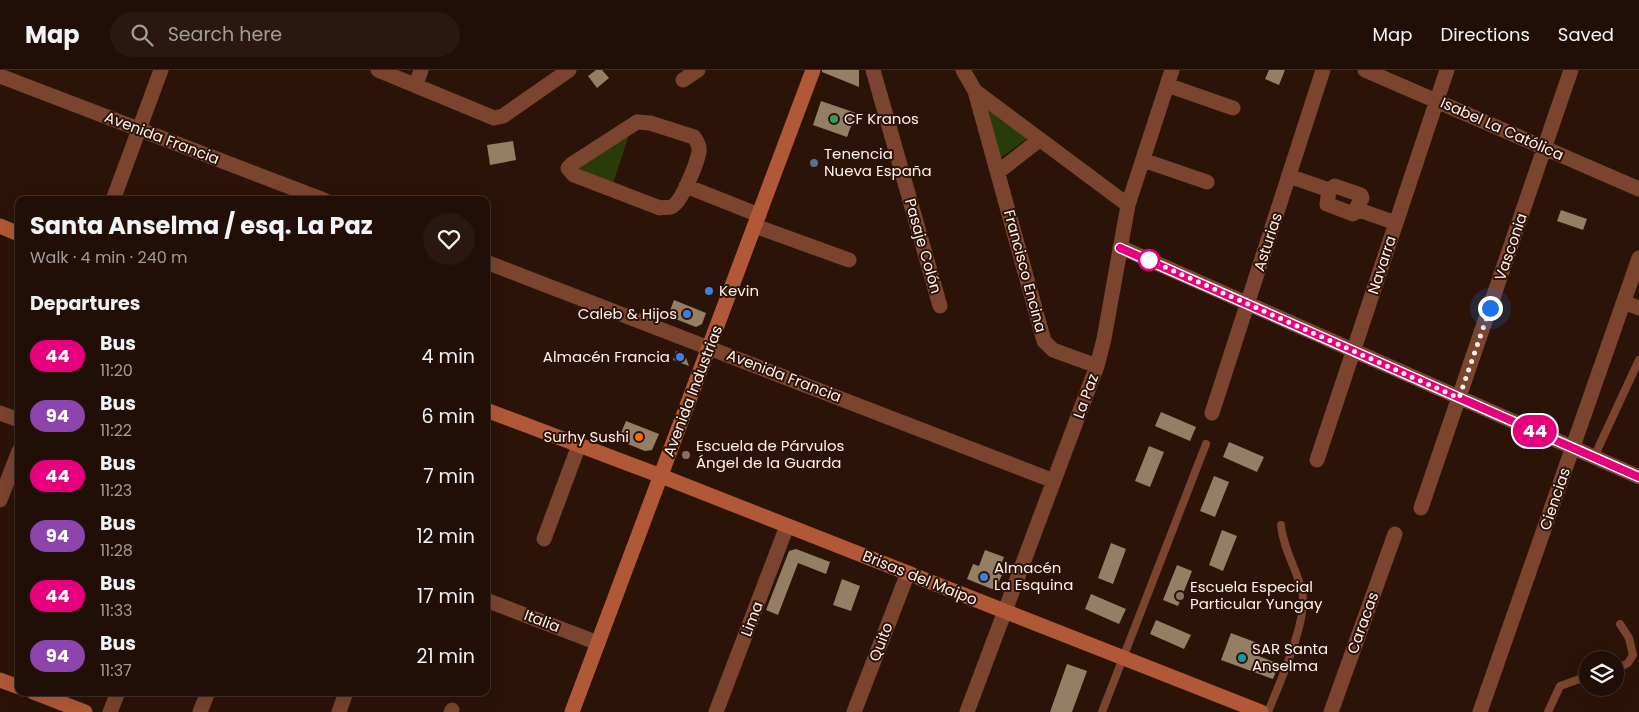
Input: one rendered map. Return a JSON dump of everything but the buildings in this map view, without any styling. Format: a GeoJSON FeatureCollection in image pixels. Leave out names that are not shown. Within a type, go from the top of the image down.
{"type":"FeatureCollection","features":[{"type":"Feature","properties":{"kind":"street"},"geometry":{"type":"LineString","coordinates":[[115,196],[161,70]]}},
{"type":"Feature","properties":{"kind":"street"},"geometry":{"type":"LineString","coordinates":[[378,70],[494,118],[503,116],[569,70]]}},
{"type":"Feature","properties":{"kind":"street"},"geometry":{"type":"LineString","coordinates":[[416,85],[421,70]]}},
{"type":"Feature","properties":{"kind":"street"},"geometry":{"type":"LineString","coordinates":[[683,80],[698,70]]}},
{"type":"Feature","properties":{"kind":"street","name":"Avenida Industrias"},"geometry":{"type":"LineString","coordinates":[[572,712],[813,70]]}},
{"type":"Feature","properties":{"kind":"street","name":"Pasaje Colón"},"geometry":{"type":"LineString","coordinates":[[873,70],[940,306]]}},
{"type":"Feature","properties":{"kind":"street","name":"Francisco Encina"},"geometry":{"type":"LineString","coordinates":[[963,70],[975,91],[1044,342],[1053,350],[1097,366]]}},
{"type":"Feature","properties":{"kind":"street","name":"Asturias"},"geometry":{"type":"LineString","coordinates":[[1212,413],[1323,70]]}},
{"type":"Feature","properties":{"kind":"street","name":"Isabel La Católica"},"geometry":{"type":"LineString","coordinates":[[1365,70],[1639,189]]}},
{"type":"Feature","properties":{"kind":"street","name":"Navarra"},"geometry":{"type":"LineString","coordinates":[[1317,460],[1447,70]]}},
{"type":"Feature","properties":{"kind":"street","name":"Vasconia"},"geometry":{"type":"LineString","coordinates":[[1422,508],[1570,70]]}},
{"type":"Feature","properties":{"kind":"street","name":"Avenida Francia"},"geometry":{"type":"LineString","coordinates":[[0,76],[313,196]]}},
{"type":"Feature","properties":{"kind":"street"},"geometry":{"type":"LineString","coordinates":[[1170,77],[1233,108]]}},
{"type":"Feature","properties":{"kind":"street","name":"La Paz"},"geometry":{"type":"LineString","coordinates":[[967,712],[1097,366],[1104,339],[1128,205],[1170,77]]}},
{"type":"Feature","properties":{"kind":"street","name":"Francisco Encina"},"geometry":{"type":"LineString","coordinates":[[975,91],[1128,205]]}},
{"type":"Feature","properties":{"kind":"street"},"geometry":{"type":"LineString","coordinates":[[637,122],[650,123],[694,138],[698,143],[699,152],[686,186],[678,202],[671,207],[660,208],[574,175],[568,168],[630,124],[637,122]]}},
{"type":"Feature","properties":{"kind":"street"},"geometry":{"type":"LineString","coordinates":[[998,172],[1039,140]]}},
{"type":"Feature","properties":{"kind":"street"},"geometry":{"type":"LineString","coordinates":[[1143,160],[1207,182]]}},
{"type":"Feature","properties":{"kind":"street"},"geometry":{"type":"LineString","coordinates":[[1289,176],[1329,190],[1335,186],[1361,195],[1362,198],[1356,209],[1396,222]]}},
{"type":"Feature","properties":{"kind":"street"},"geometry":{"type":"LineString","coordinates":[[686,186],[757,220],[849,260]]}},
{"type":"Feature","properties":{"kind":"street"},"geometry":{"type":"LineString","coordinates":[[0,226],[15,232]]}},
{"type":"Feature","properties":{"kind":"street"},"geometry":{"type":"LineString","coordinates":[[1120,248],[1639,477]]}},
{"type":"Feature","properties":{"kind":"street","name":"Ciencias"},"geometry":{"type":"LineString","coordinates":[[1480,712],[1639,258]]}},
{"type":"Feature","properties":{"kind":"street","name":"Avenida Francia"},"geometry":{"type":"LineString","coordinates":[[490,264],[710,346],[1054,481]]}},
{"type":"Feature","properties":{"kind":"street"},"geometry":{"type":"LineString","coordinates":[[1624,302],[1639,308]]}},
{"type":"Feature","properties":{"kind":"street","name":"Brisas del Maipo"},"geometry":{"type":"LineString","coordinates":[[490,412],[661,476],[1261,712]]}},
{"type":"Feature","properties":{"kind":"street"},"geometry":{"type":"LineString","coordinates":[[0,413],[15,419]]}},
{"type":"Feature","properties":{"kind":"street"},"geometry":{"type":"LineString","coordinates":[[544,539],[579,445]]}},
{"type":"Feature","properties":{"kind":"street"},"geometry":{"type":"LineString","coordinates":[[0,500],[15,461]]}},
{"type":"Feature","properties":{"kind":"street","name":"Lima"},"geometry":{"type":"LineString","coordinates":[[716,712],[787,526]]}},
{"type":"Feature","properties":{"kind":"street","name":"Caracas"},"geometry":{"type":"LineString","coordinates":[[1332,712],[1395,534]]}},
{"type":"Feature","properties":{"kind":"street","name":"Quito"},"geometry":{"type":"LineString","coordinates":[[854,712],[908,573]]}},
{"type":"Feature","properties":{"kind":"street","name":"Italia"},"geometry":{"type":"LineString","coordinates":[[490,602],[598,643]]}},
{"type":"Feature","properties":{"kind":"street"},"geometry":{"type":"LineString","coordinates":[[0,680],[15,686]]}},
{"type":"Feature","properties":{"kind":"street"},"geometry":{"type":"LineString","coordinates":[[43,696],[85,712]]}},
{"type":"Feature","properties":{"kind":"street"},"geometry":{"type":"LineString","coordinates":[[110,712],[116,696]]}},
{"type":"Feature","properties":{"kind":"street"},"geometry":{"type":"LineString","coordinates":[[200,712],[206,696]]}},
{"type":"Feature","properties":{"kind":"street"},"geometry":{"type":"LineString","coordinates":[[339,712],[345,696]]}},
{"type":"Feature","properties":{"kind":"lane"},"geometry":{"type":"LineString","coordinates":[[1594,457],[1639,360]]}},
{"type":"Feature","properties":{"kind":"lane"},"geometry":{"type":"LineString","coordinates":[[1102,712],[1206,444]]}},
{"type":"Feature","properties":{"kind":"lane"},"geometry":{"type":"LineString","coordinates":[[1268,712],[1301,620],[1302,592],[1282,539],[1281,525]]}},
{"type":"Feature","properties":{"kind":"lane"},"geometry":{"type":"LineString","coordinates":[[1620,624],[1629,638],[1633,655],[1628,663],[1624,665]]}},
{"type":"Feature","properties":{"kind":"lane"},"geometry":{"type":"LineString","coordinates":[[1548,712],[1560,686],[1579,679]]}},
{"type":"Feature","properties":{"kind":"green space"},"geometry":{"type":"Polygon","coordinates":[[[982,102],[1029,137],[998,160],[982,102]]]}},
{"type":"Feature","properties":{"kind":"green space"},"geometry":{"type":"Polygon","coordinates":[[[630,131],[613,184],[576,169],[630,131]]]}},
{"type":"Feature","properties":{"kind":"bus line","name":"44"},"geometry":{"type":"LineString","coordinates":[[1120,248],[1639,477]]}},
{"type":"Feature","properties":{"kind":"place","name":"CF Kranos"},"geometry":{"type":"Point","coordinates":[834,119]}},
{"type":"Feature","properties":{"kind":"place","name":"Tenencia Nueva España"},"geometry":{"type":"Point","coordinates":[814,163]}},
{"type":"Feature","properties":{"kind":"place","name":"Kevin"},"geometry":{"type":"Point","coordinates":[709,291]}},
{"type":"Feature","properties":{"kind":"place","name":"Caleb & Hijos"},"geometry":{"type":"Point","coordinates":[687,314]}},
{"type":"Feature","properties":{"kind":"place","name":"Almacén Francia"},"geometry":{"type":"Point","coordinates":[680,357]}},
{"type":"Feature","properties":{"kind":"place","name":"Surhy Sushi"},"geometry":{"type":"Point","coordinates":[639,437]}},
{"type":"Feature","properties":{"kind":"place","name":"Escuela de Párvulos Ángel de la Guarda"},"geometry":{"type":"Point","coordinates":[686,455]}},
{"type":"Feature","properties":{"kind":"place","name":"Almacén La Esquina"},"geometry":{"type":"Point","coordinates":[984,577]}},
{"type":"Feature","properties":{"kind":"place","name":"Escuela Especial Particular Yungay"},"geometry":{"type":"Point","coordinates":[1180,596]}},
{"type":"Feature","properties":{"kind":"place","name":"SAR Santa Anselma"},"geometry":{"type":"Point","coordinates":[1242,658]}},
{"type":"Feature","properties":{"kind":"route"},"geometry":{"type":"LineString","coordinates":[[1149,260],[1459,398],[1490,308]]}}]}
